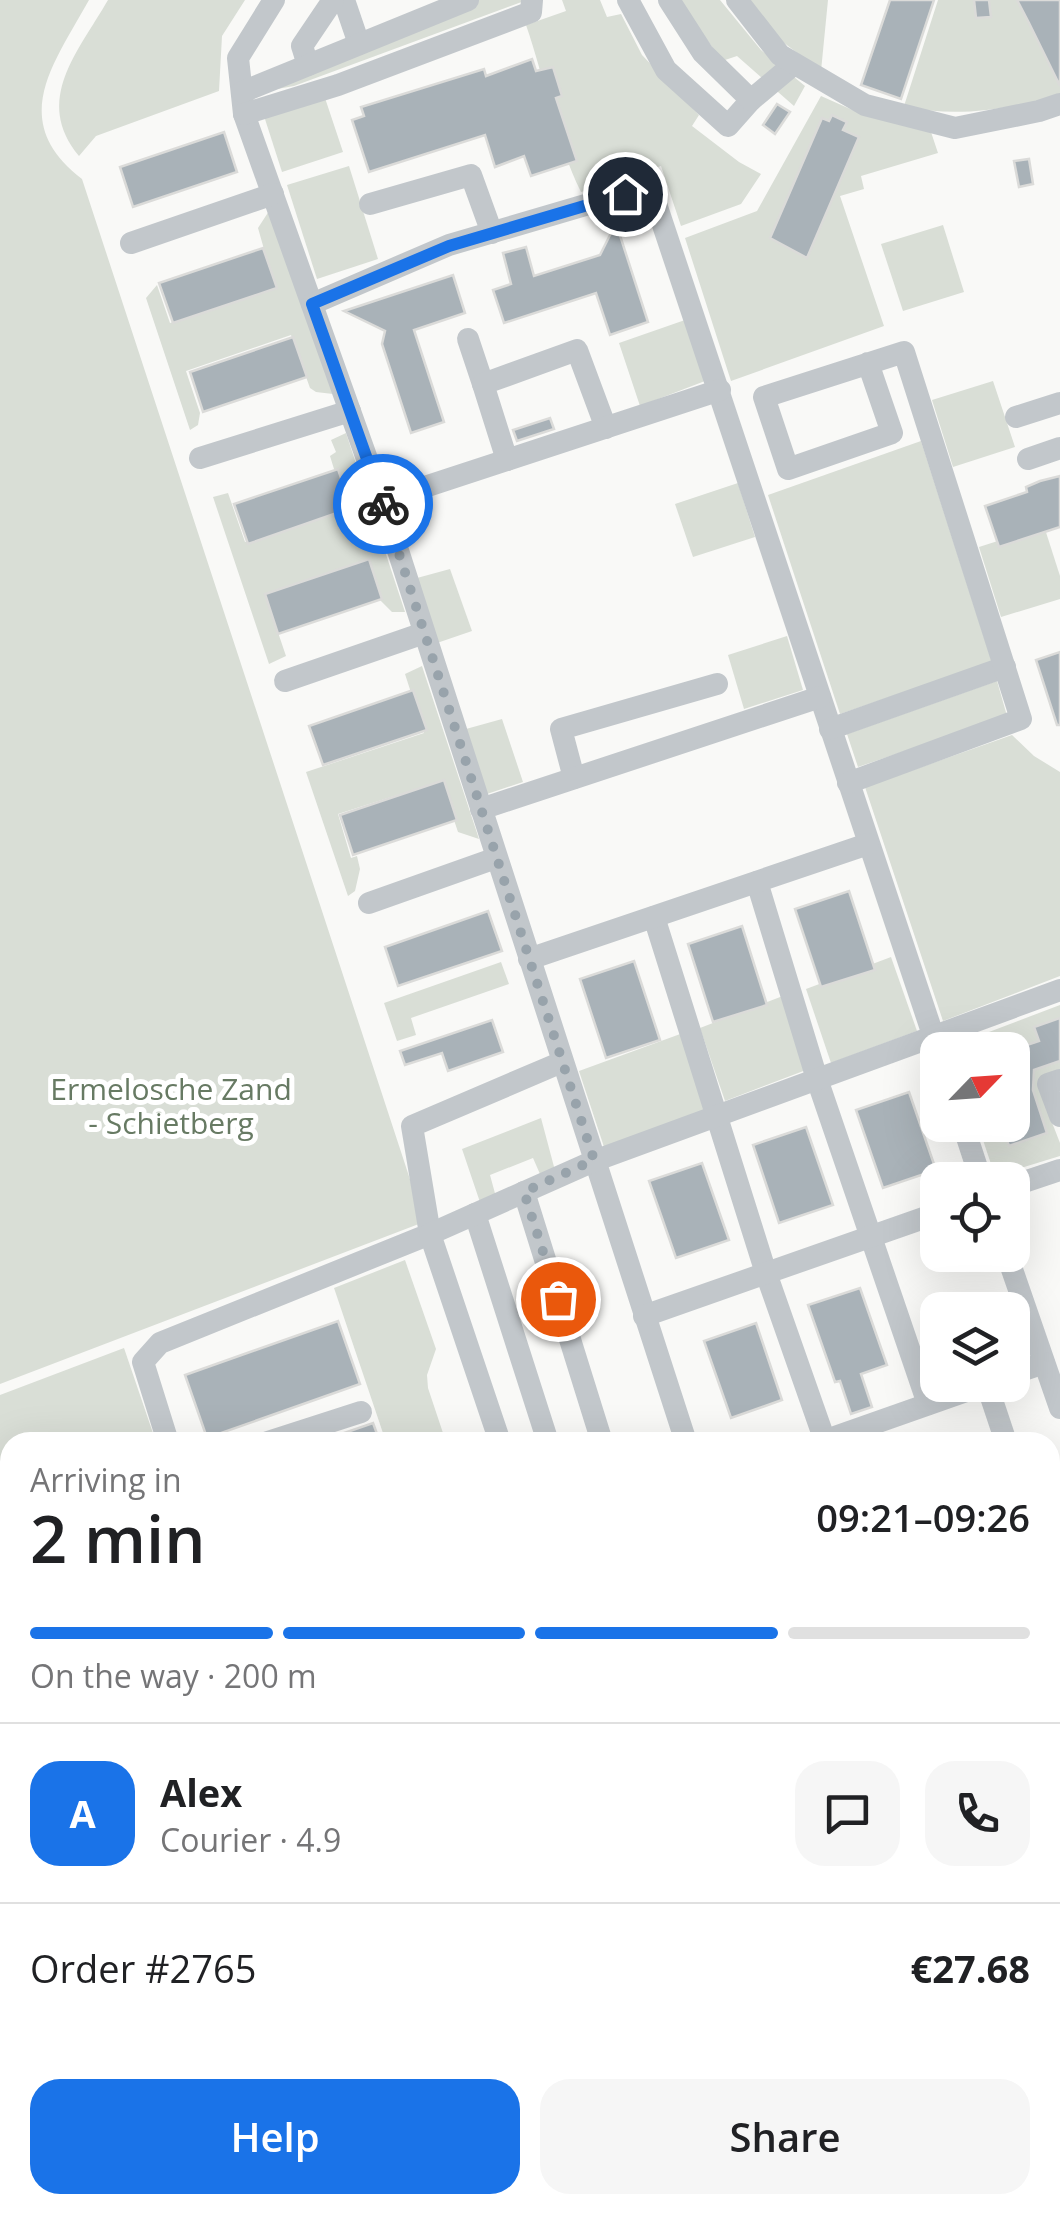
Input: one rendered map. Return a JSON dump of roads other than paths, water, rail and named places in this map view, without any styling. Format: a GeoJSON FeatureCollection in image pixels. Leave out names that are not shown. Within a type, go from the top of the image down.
{"type":"FeatureCollection","features":[{"type":"Feature","properties":{"kind":"lane"},"geometry":{"type":"LineString","coordinates":[[274,0],[238,58],[243,103],[382,501],[683,1432]]}},
{"type":"Feature","properties":{"kind":"lane"},"geometry":{"type":"LineString","coordinates":[[308,65],[302,46],[332,0]]}},
{"type":"Feature","properties":{"kind":"lane"},"geometry":{"type":"LineString","coordinates":[[344,0],[359,44]]}},
{"type":"Feature","properties":{"kind":"lane"},"geometry":{"type":"LineString","coordinates":[[404,0],[412,23]]}},
{"type":"Feature","properties":{"kind":"lane"},"geometry":{"type":"LineString","coordinates":[[243,103],[338,85],[530,12],[532,0]]}},
{"type":"Feature","properties":{"kind":"lane"},"geometry":{"type":"LineString","coordinates":[[628,0],[666,70],[728,126],[794,64]]}},
{"type":"Feature","properties":{"kind":"lane"},"geometry":{"type":"LineString","coordinates":[[668,0],[702,53],[752,100]]}},
{"type":"Feature","properties":{"kind":"lane"},"geometry":{"type":"LineString","coordinates":[[736,0],[780,55],[865,105],[955,128],[1039,112],[1060,104]]}},
{"type":"Feature","properties":{"kind":"lane"},"geometry":{"type":"LineString","coordinates":[[243,103],[308,65],[464,1]]}},
{"type":"Feature","properties":{"kind":"lane"},"geometry":{"type":"LineString","coordinates":[[370,204],[472,175],[492,233]]}},
{"type":"Feature","properties":{"kind":"lane"},"geometry":{"type":"LineString","coordinates":[[312,304],[449,246],[650,186],[932,1032]]}},
{"type":"Feature","properties":{"kind":"lane"},"geometry":{"type":"LineString","coordinates":[[131,243],[273,194]]}},
{"type":"Feature","properties":{"kind":"lane"},"geometry":{"type":"LineString","coordinates":[[468,340],[507,460]]}},
{"type":"Feature","properties":{"kind":"lane"},"geometry":{"type":"LineString","coordinates":[[483,384],[577,350],[606,428]]}},
{"type":"Feature","properties":{"kind":"lane"},"geometry":{"type":"LineString","coordinates":[[848,783],[1021,719],[904,352],[868,363],[764,397],[788,469],[892,433],[868,363]]}},
{"type":"Feature","properties":{"kind":"lane"},"geometry":{"type":"LineString","coordinates":[[382,501],[720,390]]}},
{"type":"Feature","properties":{"kind":"lane"},"geometry":{"type":"LineString","coordinates":[[1016,416],[1060,403]]}},
{"type":"Feature","properties":{"kind":"lane"},"geometry":{"type":"LineString","coordinates":[[200,458],[350,411]]}},
{"type":"Feature","properties":{"kind":"lane"},"geometry":{"type":"LineString","coordinates":[[1028,458],[1060,448]]}},
{"type":"Feature","properties":{"kind":"lane"},"geometry":{"type":"LineString","coordinates":[[285,681],[424,633]]}},
{"type":"Feature","properties":{"kind":"lane"},"geometry":{"type":"LineString","coordinates":[[830,729],[1005,667]]}},
{"type":"Feature","properties":{"kind":"lane"},"geometry":{"type":"LineString","coordinates":[[574,778],[561,729],[718,684]]}},
{"type":"Feature","properties":{"kind":"lane"},"geometry":{"type":"LineString","coordinates":[[481,809],[820,696]]}},
{"type":"Feature","properties":{"kind":"lane"},"geometry":{"type":"LineString","coordinates":[[529,959],[868,844]]}},
{"type":"Feature","properties":{"kind":"lane"},"geometry":{"type":"LineString","coordinates":[[368,903],[496,858]]}},
{"type":"Feature","properties":{"kind":"lane"},"geometry":{"type":"LineString","coordinates":[[757,882],[817,1079],[928,1404]]}},
{"type":"Feature","properties":{"kind":"lane"},"geometry":{"type":"LineString","coordinates":[[654,917],[819,1432]]}},
{"type":"Feature","properties":{"kind":"lane"},"geometry":{"type":"LineString","coordinates":[[964,1032],[1060,990]]}},
{"type":"Feature","properties":{"kind":"lane"},"geometry":{"type":"LineString","coordinates":[[165,1432],[143,1362],[160,1343],[430,1234],[594,1160],[817,1079],[920,1049]]}},
{"type":"Feature","properties":{"kind":"lane"},"geometry":{"type":"LineString","coordinates":[[497,1432],[430,1234],[412,1126],[562,1062]]}},
{"type":"Feature","properties":{"kind":"lane"},"geometry":{"type":"LineString","coordinates":[[1060,1080],[1048,1084],[1060,1116]]}},
{"type":"Feature","properties":{"kind":"lane"},"geometry":{"type":"LineString","coordinates":[[1030,1180],[1060,1170]]}},
{"type":"Feature","properties":{"kind":"lane"},"geometry":{"type":"LineString","coordinates":[[524,1192],[599,1432]]}},
{"type":"Feature","properties":{"kind":"lane"},"geometry":{"type":"LineString","coordinates":[[476,1214],[545,1432]]}},
{"type":"Feature","properties":{"kind":"lane"},"geometry":{"type":"LineString","coordinates":[[644,1316],[920,1219]]}},
{"type":"Feature","properties":{"kind":"lane"},"geometry":{"type":"LineString","coordinates":[[1013,1272],[1060,1408]]}},
{"type":"Feature","properties":{"kind":"lane"},"geometry":{"type":"LineString","coordinates":[[1030,1368],[1044,1363]]}},
{"type":"Feature","properties":{"kind":"lane"},"geometry":{"type":"LineString","coordinates":[[850,1432],[934,1402]]}},
{"type":"Feature","properties":{"kind":"lane"},"geometry":{"type":"LineString","coordinates":[[991,1402],[1002,1432]]}},
{"type":"Feature","properties":{"kind":"lane"},"geometry":{"type":"LineString","coordinates":[[299,1432],[361,1412]]}},
{"type":"Feature","properties":{"kind":"park label","name":"Ermelosche Zand - Schietberg"},"geometry":{"type":"Point","coordinates":[171,1107]}}]}
